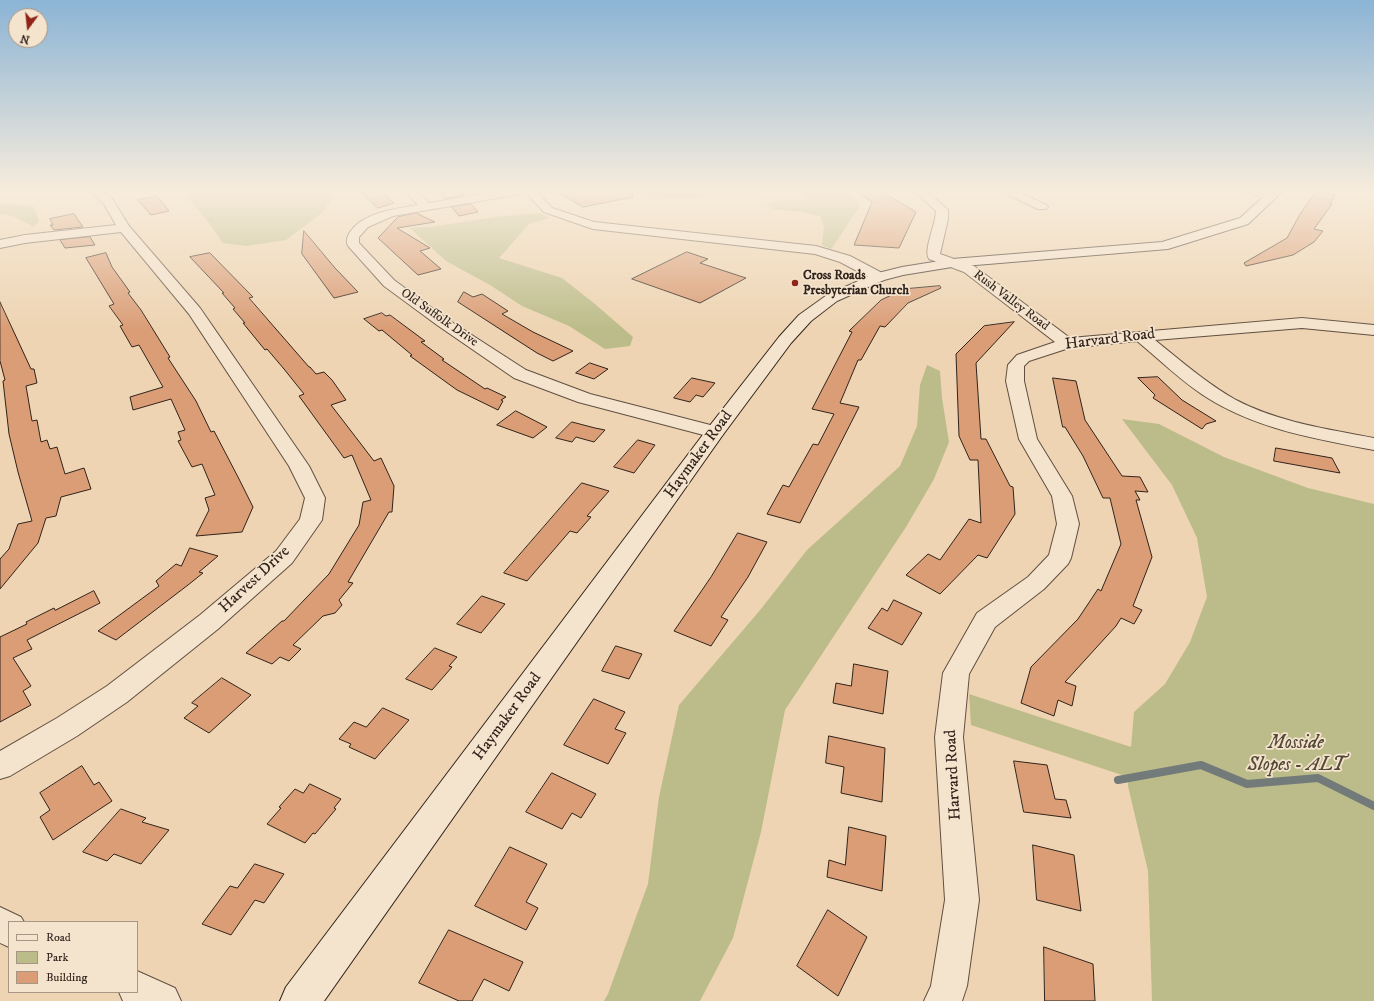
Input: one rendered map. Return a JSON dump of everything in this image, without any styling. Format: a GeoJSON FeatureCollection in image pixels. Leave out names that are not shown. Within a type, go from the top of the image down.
{"type":"FeatureCollection","features":[{"type":"Feature","properties":{"kind":"main road","name":"Haymaker Road"},"geometry":{"type":"LineString","coordinates":[[300,1001],[715,432],[785,340],[805,318],[832,298],[878,277],[902,271],[952,263],[1163,246],[1193,237]]}},
{"type":"Feature","properties":{"kind":"street"},"geometry":{"type":"LineString","coordinates":[[0,244],[48,237]]}},
{"type":"Feature","properties":{"kind":"street","name":"Harvest Drive"},"geometry":{"type":"LineString","coordinates":[[0,766],[67,727],[117,694],[209,622],[284,557],[311,520],[315,498],[299,466],[195,311],[131,237]]}},
{"type":"Feature","properties":{"kind":"street","name":"Old Suffolk Drive"},"geometry":{"type":"LineString","coordinates":[[353,237],[353,244],[389,283],[442,322],[520,374],[584,398],[715,432]]}},
{"type":"Feature","properties":{"kind":"street"},"geometry":{"type":"LineString","coordinates":[[697,237],[816,250],[845,259],[878,277]]}},
{"type":"Feature","properties":{"kind":"street","name":"Rush Valley Road"},"geometry":{"type":"LineString","coordinates":[[937,237],[933,252],[934,256],[969,269],[1067,343]]}},
{"type":"Feature","properties":{"kind":"street","name":"Harvard Road"},"geometry":{"type":"LineString","coordinates":[[943,1001],[949,986],[962,900],[949,737],[956,673],[986,620],[1036,582],[1060,558],[1068,524],[1062,496],[1028,439],[1015,381],[1016,365],[1023,358],[1067,343],[1294,324],[1321,324],[1374,330]]}},
{"type":"Feature","properties":{"kind":"street"},"geometry":{"type":"LineString","coordinates":[[1140,336],[1212,392],[1245,410],[1288,426],[1374,444]]}},
{"type":"Feature","properties":{"kind":"street"},"geometry":{"type":"LineString","coordinates":[[138,990],[162,1001]]}},
{"type":"Feature","properties":{"kind":"green space"},"geometry":{"type":"Polygon","coordinates":[[[219,237],[290,237],[286,240],[246,246],[223,243],[219,237]]]}},
{"type":"Feature","properties":{"kind":"green space"},"geometry":{"type":"Polygon","coordinates":[[[420,237],[518,237],[499,258],[562,278],[633,337],[630,346],[605,349],[569,326],[522,306],[490,285],[446,261],[420,237]]]}},
{"type":"Feature","properties":{"kind":"green space"},"geometry":{"type":"Polygon","coordinates":[[[823,237],[840,237],[831,249],[822,245],[823,237]]]}},
{"type":"Feature","properties":{"kind":"green space"},"geometry":{"type":"Polygon","coordinates":[[[927,365],[940,371],[942,398],[949,442],[934,479],[906,527],[785,710],[761,832],[733,938],[700,1001],[604,1001],[608,994],[648,884],[659,797],[679,705],[761,609],[807,550],[900,466],[917,426],[920,385],[927,365]]]}},
{"type":"Feature","properties":{"kind":"green space","name":"Mosside Slopes - ALT"},"geometry":{"type":"Polygon","coordinates":[[[1122,419],[1159,424],[1224,457],[1308,488],[1374,504],[1374,1001],[1152,1001],[1148,871],[1128,786],[1128,777],[971,725],[969,694],[1131,747],[1134,712],[1165,684],[1190,642],[1207,597],[1197,538],[1172,485],[1122,419]]]}},
{"type":"Feature","properties":{"kind":"building"},"geometry":{"type":"Polygon","coordinates":[[[90,237],[95,245],[65,248],[60,240],[90,237]]]}},
{"type":"Feature","properties":{"kind":"building"},"geometry":{"type":"Polygon","coordinates":[[[304,237],[309,237],[335,268],[358,292],[334,298],[302,254],[304,237]]]}},
{"type":"Feature","properties":{"kind":"building"},"geometry":{"type":"Polygon","coordinates":[[[379,237],[411,237],[430,248],[420,251],[441,269],[418,275],[378,238],[379,237]]]}},
{"type":"Feature","properties":{"kind":"building"},"geometry":{"type":"Polygon","coordinates":[[[857,237],[904,237],[899,248],[854,245],[857,237]]]}},
{"type":"Feature","properties":{"kind":"building"},"geometry":{"type":"Polygon","coordinates":[[[1288,237],[1318,237],[1314,242],[1293,255],[1246,266],[1244,263],[1288,237]]]}},
{"type":"Feature","properties":{"kind":"building"},"geometry":{"type":"Polygon","coordinates":[[[687,252],[708,259],[700,263],[746,278],[700,303],[632,279],[687,252]]]}},
{"type":"Feature","properties":{"kind":"building"},"geometry":{"type":"Polygon","coordinates":[[[106,253],[112,267],[130,292],[128,293],[141,310],[170,357],[168,358],[196,401],[211,432],[214,431],[253,507],[242,532],[196,536],[209,510],[205,498],[215,495],[202,464],[192,467],[178,441],[181,440],[178,432],[185,430],[171,399],[133,410],[130,397],[163,387],[139,345],[132,347],[120,326],[123,325],[109,306],[114,304],[86,258],[106,253]]]}},
{"type":"Feature","properties":{"kind":"building"},"geometry":{"type":"Polygon","coordinates":[[[210,253],[253,297],[249,298],[309,367],[316,374],[324,372],[332,380],[346,400],[331,405],[374,461],[381,458],[394,486],[392,512],[389,512],[348,582],[353,583],[339,600],[342,605],[335,613],[323,616],[293,645],[301,649],[289,661],[280,657],[272,664],[246,653],[282,621],[284,621],[329,574],[359,525],[363,502],[371,500],[352,455],[344,458],[299,396],[304,394],[267,349],[265,350],[243,323],[245,323],[233,309],[235,308],[222,293],[224,293],[190,257],[210,253]]]}},
{"type":"Feature","properties":{"kind":"building"},"geometry":{"type":"Polygon","coordinates":[[[940,286],[941,288],[908,303],[885,327],[880,326],[861,360],[858,360],[840,403],[859,407],[800,523],[767,514],[783,485],[789,487],[813,444],[818,445],[834,414],[812,409],[852,332],[849,331],[881,300],[904,289],[940,286]]]}},
{"type":"Feature","properties":{"kind":"building"},"geometry":{"type":"Polygon","coordinates":[[[464,292],[473,297],[482,294],[508,311],[502,314],[533,332],[573,351],[553,361],[537,353],[458,302],[464,292]]]}},
{"type":"Feature","properties":{"kind":"building"},"geometry":{"type":"Polygon","coordinates":[[[0,302],[31,369],[34,369],[37,383],[26,386],[32,421],[37,420],[41,442],[47,440],[50,449],[57,447],[65,474],[84,468],[91,489],[61,497],[56,516],[46,518],[38,543],[0,589],[0,559],[9,549],[18,524],[32,521],[9,434],[3,381],[5,380],[0,361],[0,302]]]}},
{"type":"Feature","properties":{"kind":"building"},"geometry":{"type":"Polygon","coordinates":[[[382,313],[386,316],[390,315],[425,341],[421,342],[444,359],[442,360],[485,389],[487,388],[506,397],[501,400],[503,401],[498,410],[457,390],[410,356],[412,355],[382,330],[379,331],[364,319],[382,313]]]}},
{"type":"Feature","properties":{"kind":"building"},"geometry":{"type":"Polygon","coordinates":[[[1014,322],[976,363],[981,439],[986,439],[1010,486],[1013,487],[1015,514],[987,558],[978,555],[940,594],[906,575],[928,554],[940,560],[969,519],[981,523],[978,460],[970,460],[959,436],[956,354],[984,326],[1014,322]]]}},
{"type":"Feature","properties":{"kind":"building"},"geometry":{"type":"Polygon","coordinates":[[[590,363],[608,369],[594,379],[576,373],[590,363]]]}},
{"type":"Feature","properties":{"kind":"building"},"geometry":{"type":"Polygon","coordinates":[[[1158,377],[1182,400],[1216,421],[1206,424],[1202,429],[1153,398],[1155,395],[1138,378],[1158,377]]]}},
{"type":"Feature","properties":{"kind":"building"},"geometry":{"type":"Polygon","coordinates":[[[692,378],[715,383],[703,397],[696,395],[690,402],[674,398],[692,378]]]}},
{"type":"Feature","properties":{"kind":"building"},"geometry":{"type":"Polygon","coordinates":[[[1053,378],[1076,381],[1085,420],[1122,476],[1140,477],[1148,492],[1135,491],[1140,500],[1136,500],[1152,557],[1133,606],[1142,610],[1134,624],[1121,618],[1116,626],[1065,682],[1076,686],[1072,706],[1058,700],[1054,716],[1021,703],[1031,667],[1078,619],[1098,589],[1101,591],[1121,544],[1110,498],[1103,498],[1083,456],[1065,427],[1063,427],[1053,378]]]}},
{"type":"Feature","properties":{"kind":"building"},"geometry":{"type":"Polygon","coordinates":[[[516,411],[547,427],[533,438],[497,425],[516,411]]]}},
{"type":"Feature","properties":{"kind":"building"},"geometry":{"type":"Polygon","coordinates":[[[572,422],[605,430],[594,442],[576,437],[572,442],[556,438],[572,422]]]}},
{"type":"Feature","properties":{"kind":"building"},"geometry":{"type":"Polygon","coordinates":[[[638,440],[655,445],[634,473],[614,467],[638,440]]]}},
{"type":"Feature","properties":{"kind":"building"},"geometry":{"type":"Polygon","coordinates":[[[1276,448],[1332,458],[1340,473],[1274,461],[1276,448]]]}},
{"type":"Feature","properties":{"kind":"building"},"geometry":{"type":"Polygon","coordinates":[[[582,483],[609,491],[587,516],[591,517],[577,533],[570,531],[527,581],[504,573],[582,483]]]}},
{"type":"Feature","properties":{"kind":"building"},"geometry":{"type":"Polygon","coordinates":[[[738,533],[767,542],[748,577],[721,617],[728,620],[711,646],[674,631],[711,577],[738,533]]]}},
{"type":"Feature","properties":{"kind":"building"},"geometry":{"type":"Polygon","coordinates":[[[190,548],[218,556],[199,572],[203,573],[116,640],[98,631],[159,586],[156,581],[176,564],[181,566],[190,548]]]}},
{"type":"Feature","properties":{"kind":"building"},"geometry":{"type":"Polygon","coordinates":[[[94,591],[100,603],[27,640],[32,649],[13,658],[31,686],[23,691],[31,705],[0,722],[0,637],[27,624],[26,622],[54,608],[55,610],[94,591]]]}},
{"type":"Feature","properties":{"kind":"building"},"geometry":{"type":"Polygon","coordinates":[[[482,596],[505,604],[481,633],[457,624],[482,596]]]}},
{"type":"Feature","properties":{"kind":"building"},"geometry":{"type":"Polygon","coordinates":[[[894,600],[922,613],[902,645],[868,628],[882,608],[887,611],[894,600]]]}},
{"type":"Feature","properties":{"kind":"building"},"geometry":{"type":"Polygon","coordinates":[[[616,646],[642,654],[629,679],[602,671],[616,646]]]}},
{"type":"Feature","properties":{"kind":"building"},"geometry":{"type":"Polygon","coordinates":[[[435,648],[457,657],[449,666],[452,667],[432,690],[406,679],[435,648]]]}},
{"type":"Feature","properties":{"kind":"building"},"geometry":{"type":"Polygon","coordinates":[[[854,664],[888,671],[883,714],[833,703],[836,683],[851,686],[854,664]]]}},
{"type":"Feature","properties":{"kind":"building"},"geometry":{"type":"Polygon","coordinates":[[[222,678],[251,695],[209,733],[184,718],[198,706],[192,703],[222,678]]]}},
{"type":"Feature","properties":{"kind":"building"},"geometry":{"type":"Polygon","coordinates":[[[594,699],[625,712],[615,729],[626,733],[608,764],[564,745],[594,699]]]}},
{"type":"Feature","properties":{"kind":"building"},"geometry":{"type":"Polygon","coordinates":[[[383,708],[409,720],[375,759],[349,747],[351,744],[339,739],[354,722],[366,727],[383,708]]]}},
{"type":"Feature","properties":{"kind":"building"},"geometry":{"type":"Polygon","coordinates":[[[829,736],[885,748],[882,802],[841,793],[844,767],[826,763],[829,736]]]}},
{"type":"Feature","properties":{"kind":"building"},"geometry":{"type":"Polygon","coordinates":[[[1014,761],[1047,765],[1055,799],[1066,800],[1071,818],[1024,812],[1014,761]]]}},
{"type":"Feature","properties":{"kind":"building"},"geometry":{"type":"Polygon","coordinates":[[[82,766],[94,785],[99,782],[112,801],[53,840],[40,817],[50,810],[40,793],[82,766]]]}},
{"type":"Feature","properties":{"kind":"building"},"geometry":{"type":"Polygon","coordinates":[[[552,773],[596,794],[581,818],[572,813],[562,829],[526,812],[552,773]]]}},
{"type":"Feature","properties":{"kind":"building"},"geometry":{"type":"Polygon","coordinates":[[[310,784],[341,799],[334,808],[336,809],[315,834],[313,833],[305,843],[267,824],[281,808],[279,807],[295,789],[303,793],[310,784]]]}},
{"type":"Feature","properties":{"kind":"building"},"geometry":{"type":"Polygon","coordinates":[[[121,809],[146,818],[142,822],[169,830],[141,864],[114,854],[107,861],[83,852],[121,809]]]}},
{"type":"Feature","properties":{"kind":"building"},"geometry":{"type":"Polygon","coordinates":[[[849,827],[886,836],[882,891],[827,877],[829,860],[845,865],[849,827]]]}},
{"type":"Feature","properties":{"kind":"building"},"geometry":{"type":"Polygon","coordinates":[[[1033,845],[1074,855],[1081,911],[1037,900],[1033,845]]]}},
{"type":"Feature","properties":{"kind":"building"},"geometry":{"type":"Polygon","coordinates":[[[510,847],[547,864],[526,902],[538,908],[526,930],[475,906],[510,847]]]}},
{"type":"Feature","properties":{"kind":"building"},"geometry":{"type":"Polygon","coordinates":[[[255,864],[284,874],[264,903],[255,900],[231,935],[202,924],[230,886],[237,888],[255,864]]]}},
{"type":"Feature","properties":{"kind":"building"},"geometry":{"type":"Polygon","coordinates":[[[828,910],[867,937],[838,996],[797,966],[828,910]]]}},
{"type":"Feature","properties":{"kind":"building"},"geometry":{"type":"Polygon","coordinates":[[[449,930],[523,962],[509,991],[484,979],[472,1001],[459,1001],[419,983],[449,930]]]}},
{"type":"Feature","properties":{"kind":"building"},"geometry":{"type":"Polygon","coordinates":[[[1044,947],[1093,964],[1095,1001],[1045,1001],[1044,947]]]}},
{"type":"Feature","properties":{"kind":"waterway"},"geometry":{"type":"LineString","coordinates":[[1118,780],[1201,765],[1247,784],[1318,778],[1374,806]]}},
{"type":"Feature","properties":{"kind":"place","name":"Cross Roads Presbyterian Church"},"geometry":{"type":"Point","coordinates":[795,283]}}]}
